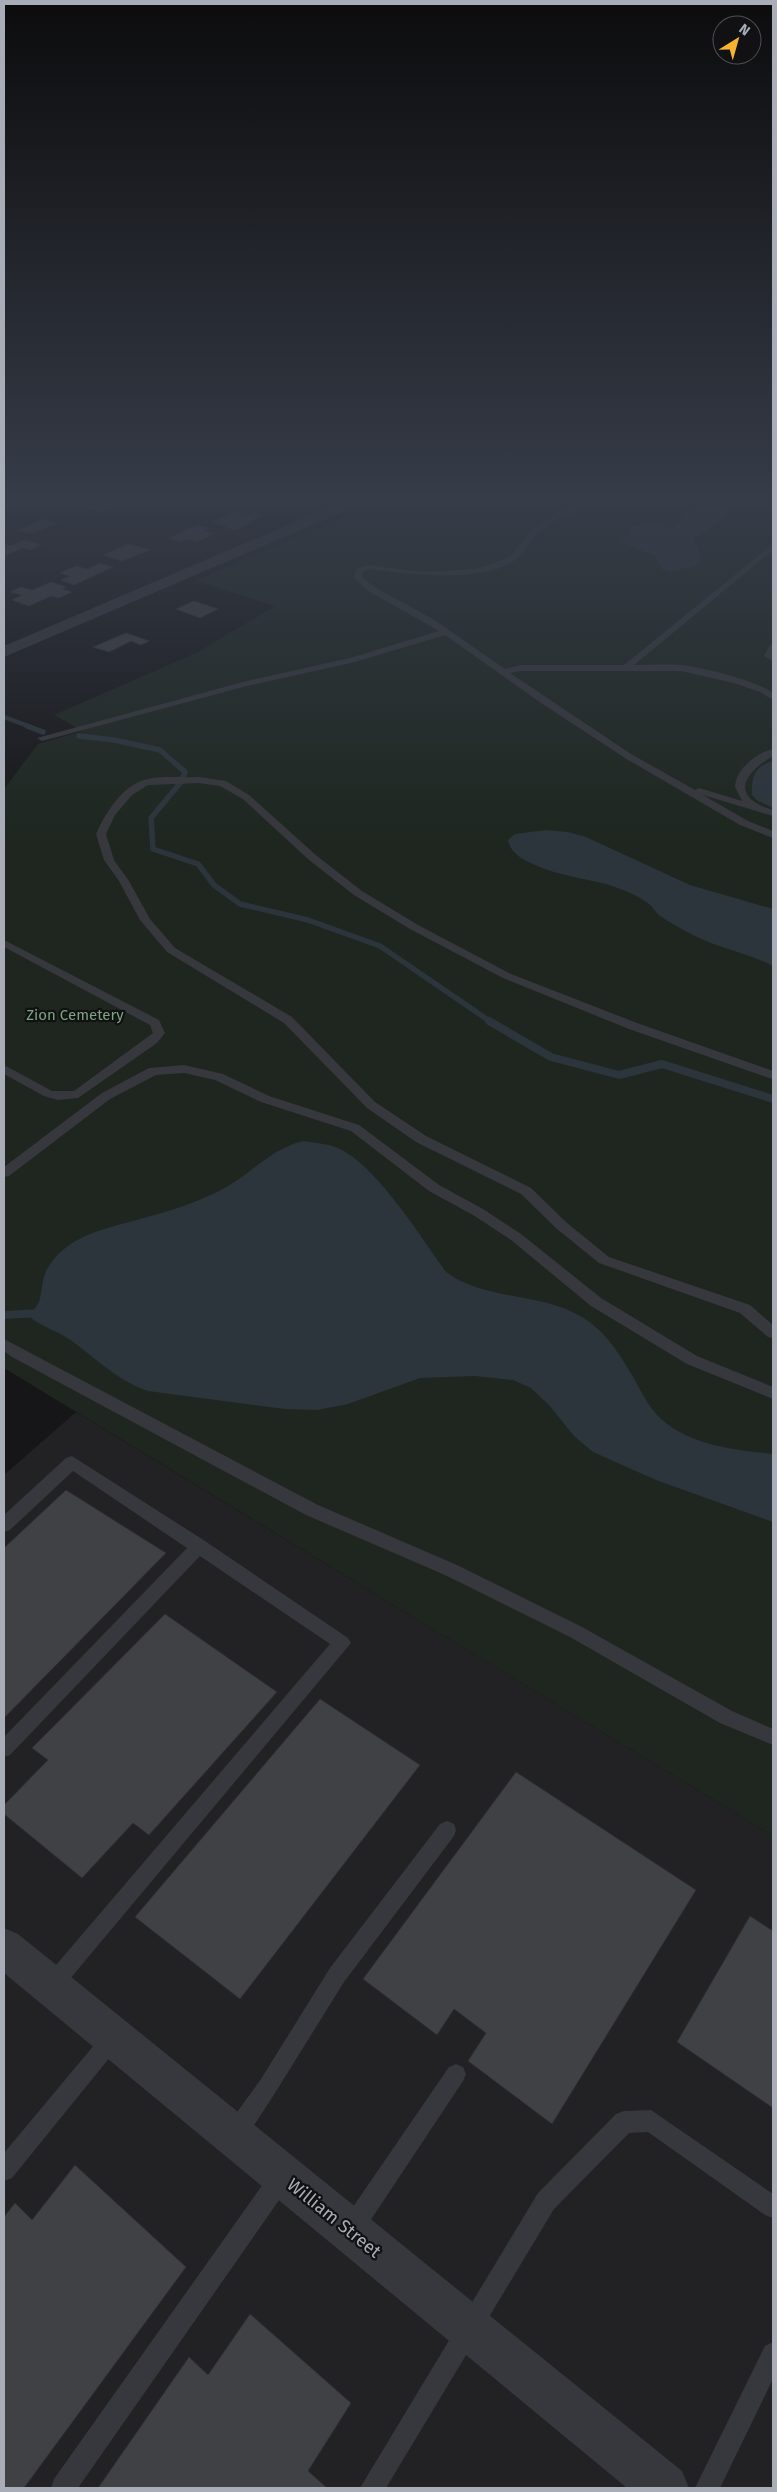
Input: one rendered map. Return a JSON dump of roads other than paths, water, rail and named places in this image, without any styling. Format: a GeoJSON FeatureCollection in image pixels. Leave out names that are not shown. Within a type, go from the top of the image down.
{"type":"FeatureCollection","features":[{"type":"Feature","properties":{"kind":"street"},"geometry":{"type":"LineString","coordinates":[[4,652],[97,612]]}},
{"type":"Feature","properties":{"kind":"street","name":"William Street"},"geometry":{"type":"LineString","coordinates":[[4,1948],[664,2488]]}},
{"type":"Feature","properties":{"kind":"lane"},"geometry":{"type":"LineString","coordinates":[[411,612],[446,632],[544,701],[651,770],[686,788],[744,824],[773,835]]}},
{"type":"Feature","properties":{"kind":"lane"},"geometry":{"type":"LineString","coordinates":[[627,667],[693,612]]}},
{"type":"Feature","properties":{"kind":"lane"},"geometry":{"type":"LineString","coordinates":[[42,738],[246,684],[352,660],[446,632]]}},
{"type":"Feature","properties":{"kind":"lane"},"geometry":{"type":"LineString","coordinates":[[773,647],[768,656],[773,658]]}},
{"type":"Feature","properties":{"kind":"lane"},"geometry":{"type":"LineString","coordinates":[[505,672],[520,668],[681,668],[748,685],[763,690],[773,698]]}},
{"type":"Feature","properties":{"kind":"lane"},"geometry":{"type":"LineString","coordinates":[[748,685],[773,688]]}},
{"type":"Feature","properties":{"kind":"lane"},"geometry":{"type":"LineString","coordinates":[[757,808],[743,795],[740,782],[747,768],[773,752]]}},
{"type":"Feature","properties":{"kind":"lane"},"geometry":{"type":"LineString","coordinates":[[773,1075],[633,1026],[507,976],[414,927],[358,893],[313,858],[246,797],[223,783],[194,780],[146,782],[129,793],[110,814],[101,834],[108,860],[124,881],[146,920],[171,950],[288,1020],[371,1105],[421,1139],[473,1163],[526,1191],[562,1226],[604,1260],[745,1309],[773,1332]]}},
{"type":"Feature","properties":{"kind":"lane"},"geometry":{"type":"LineString","coordinates":[[686,788],[773,813]]}},
{"type":"Feature","properties":{"kind":"lane"},"geometry":{"type":"LineString","coordinates":[[4,944],[146,1018],[154,1023],[159,1033],[153,1040],[78,1094],[66,1098],[47,1094],[4,1069]]}},
{"type":"Feature","properties":{"kind":"lane"},"geometry":{"type":"LineString","coordinates":[[4,1173],[100,1101],[153,1071],[184,1069],[219,1077],[264,1099],[356,1128],[384,1152],[434,1188],[478,1212],[516,1237],[596,1302],[692,1360],[773,1393]]}},
{"type":"Feature","properties":{"kind":"lane"},"geometry":{"type":"LineString","coordinates":[[4,1344],[17,1353],[312,1510],[451,1570],[576,1632],[726,1717],[773,1737]]}},
{"type":"Feature","properties":{"kind":"lane"},"geometry":{"type":"LineString","coordinates":[[4,1525],[72,1462],[342,1642],[51,1986]]}},
{"type":"Feature","properties":{"kind":"lane"},"geometry":{"type":"LineString","coordinates":[[4,1749],[199,1546]]}},
{"type":"Feature","properties":{"kind":"lane"},"geometry":{"type":"LineString","coordinates":[[234,2136],[268,2086],[337,1975],[447,1830]]}},
{"type":"Feature","properties":{"kind":"lane"},"geometry":{"type":"LineString","coordinates":[[4,2170],[113,2037]]}},
{"type":"Feature","properties":{"kind":"lane"},"geometry":{"type":"LineString","coordinates":[[350,2231],[456,2074]]}},
{"type":"Feature","properties":{"kind":"lane"},"geometry":{"type":"LineString","coordinates":[[372,2488],[546,2201],[624,2122],[651,2121],[773,2206]]}},
{"type":"Feature","properties":{"kind":"lane"},"geometry":{"type":"LineString","coordinates":[[63,2488],[283,2176]]}},
{"type":"Feature","properties":{"kind":"lane"},"geometry":{"type":"LineString","coordinates":[[708,2488],[773,2354]]}},
{"type":"Feature","properties":{"kind":"waterway"},"geometry":{"type":"LineString","coordinates":[[4,717],[31,727]]}},
{"type":"Feature","properties":{"kind":"waterway"},"geometry":{"type":"LineString","coordinates":[[27,726],[43,732]]}},
{"type":"Feature","properties":{"kind":"waterway"},"geometry":{"type":"LineString","coordinates":[[79,736],[114,740],[160,750],[185,772],[181,782],[151,818],[153,849],[198,864],[214,885],[240,904],[308,920],[380,946],[491,1022]]}},
{"type":"Feature","properties":{"kind":"waterway"},"geometry":{"type":"LineString","coordinates":[[489,1021],[551,1057],[619,1075],[662,1064],[773,1099]]}},
{"type":"Feature","properties":{"kind":"waterway"},"geometry":{"type":"LineString","coordinates":[[4,1315],[42,1313]]}},
{"type":"Feature","properties":{"kind":"park label","name":"Zion Cemetery"},"geometry":{"type":"Point","coordinates":[75,1015]}}]}
